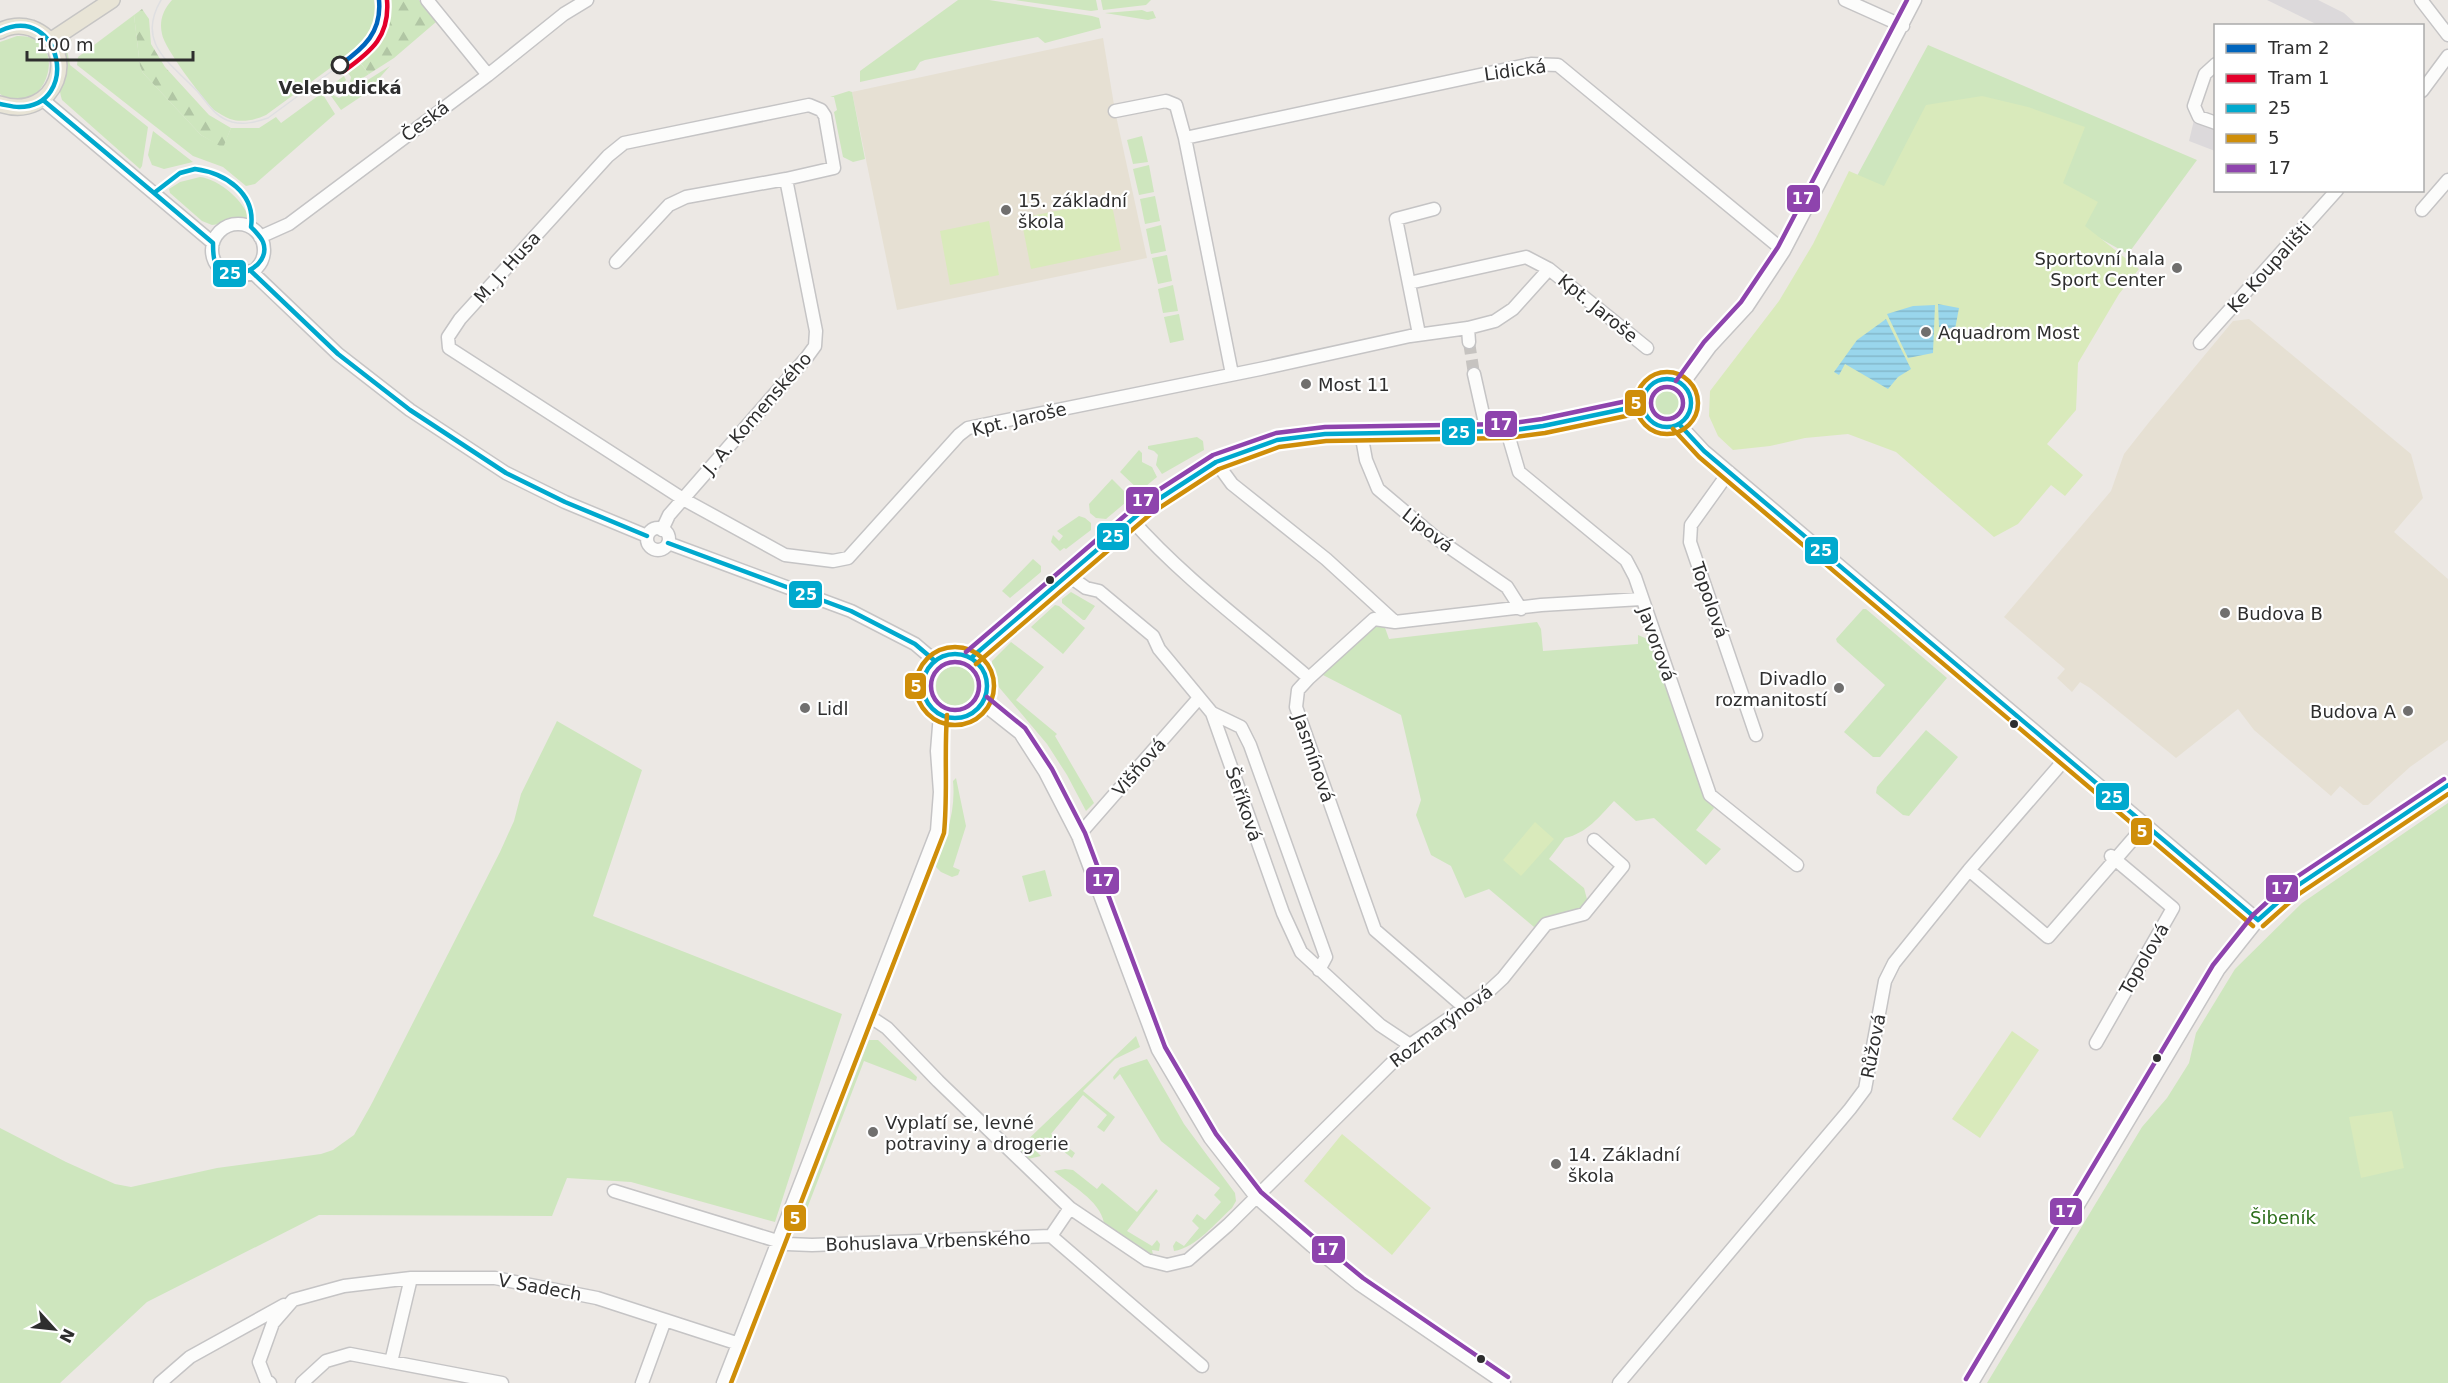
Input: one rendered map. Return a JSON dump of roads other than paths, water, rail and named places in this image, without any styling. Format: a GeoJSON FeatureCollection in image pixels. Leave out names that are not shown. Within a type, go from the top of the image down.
{"type":"FeatureCollection","features":[{"type":"Feature","properties":{"kind":"main road"},"geometry":{"type":"LineString","coordinates":[[50,41],[112,0]]}},
{"type":"Feature","properties":{"kind":"main road"},"geometry":{"type":"LineString","coordinates":[[0,31],[16,26],[29,27],[40,33],[50,41],[59,65],[58,78],[52,90],[43,100],[13,109],[0,104]]}},
{"type":"Feature","properties":{"kind":"street"},"geometry":{"type":"LineString","coordinates":[[427,0],[488,75]]}},
{"type":"Feature","properties":{"kind":"street","name":"Česká"},"geometry":{"type":"LineString","coordinates":[[260,237],[289,224],[488,75],[564,14],[586,0]]}},
{"type":"Feature","properties":{"kind":"street"},"geometry":{"type":"LineString","coordinates":[[1845,0],[1903,26]]}},
{"type":"Feature","properties":{"kind":"street"},"geometry":{"type":"LineString","coordinates":[[1682,385],[1710,347],[1747,307],[1784,252],[1915,0]]}},
{"type":"Feature","properties":{"kind":"street"},"geometry":{"type":"LineString","coordinates":[[2421,0],[2448,34]]}},
{"type":"Feature","properties":{"kind":"street"},"geometry":{"type":"LineString","coordinates":[[2424,88],[2448,56]]}},
{"type":"Feature","properties":{"kind":"street","name":"Lidická"},"geometry":{"type":"LineString","coordinates":[[1185,138],[1531,64],[1558,65],[1784,252]]}},
{"type":"Feature","properties":{"kind":"street"},"geometry":{"type":"LineString","coordinates":[[2214,66],[2205,74],[2194,106],[2199,117],[2214,122]]}},
{"type":"Feature","properties":{"kind":"street"},"geometry":{"type":"LineString","coordinates":[[43,100],[213,243]]}},
{"type":"Feature","properties":{"kind":"street"},"geometry":{"type":"LineString","coordinates":[[1115,111],[1166,101],[1176,105],[1185,138],[1232,374]]}},
{"type":"Feature","properties":{"kind":"street","name":"M. J. Husa"},"geometry":{"type":"LineString","coordinates":[[683,499],[449,348],[448,337],[460,319],[608,156],[624,143],[809,105],[821,110],[825,116],[834,168],[786,179]]}},
{"type":"Feature","properties":{"kind":"street"},"geometry":{"type":"LineString","coordinates":[[616,262],[669,205],[686,196],[786,179]]}},
{"type":"Feature","properties":{"kind":"street","name":"J. A. Komenského"},"geometry":{"type":"LineString","coordinates":[[662,530],[669,515],[815,346],[816,331],[786,179]]}},
{"type":"Feature","properties":{"kind":"street"},"geometry":{"type":"LineString","coordinates":[[2422,210],[2448,180]]}},
{"type":"Feature","properties":{"kind":"street","name":"Ke Koupališti"},"geometry":{"type":"LineString","coordinates":[[2200,343],[2335,192]]}},
{"type":"Feature","properties":{"kind":"street"},"geometry":{"type":"LineString","coordinates":[[1419,334],[1396,219],[1434,209]]}},
{"type":"Feature","properties":{"kind":"street"},"geometry":{"type":"LineString","coordinates":[[236,224],[251,227],[260,237],[264,252],[262,260],[251,272],[236,275],[222,270],[213,258],[213,243],[221,230],[236,224]]}},
{"type":"Feature","properties":{"kind":"street","name":"Kpt. Jaroše"},"geometry":{"type":"LineString","coordinates":[[1409,283],[1526,257],[1549,269],[1647,348]]}},
{"type":"Feature","properties":{"kind":"street","name":"Kpt. Jaroše"},"geometry":{"type":"LineString","coordinates":[[683,499],[785,555],[833,561],[848,558],[959,435],[968,428],[1419,334],[1468,328],[1495,321],[1513,309],[1549,269]]}},
{"type":"Feature","properties":{"kind":"street"},"geometry":{"type":"LineString","coordinates":[[251,272],[338,354],[419,417],[506,473],[565,502],[647,536]]}},
{"type":"Feature","properties":{"kind":"street"},"geometry":{"type":"LineString","coordinates":[[1468,328],[1469,342]]}},
{"type":"Feature","properties":{"kind":"street"},"geometry":{"type":"LineString","coordinates":[[1474,374],[1487,432]]}},
{"type":"Feature","properties":{"kind":"street"},"geometry":{"type":"LineString","coordinates":[[1667,379],[1682,385],[1688,393],[1690,403],[1686,417],[1679,424],[1669,427],[1658,426],[1649,420],[1643,405],[1647,389],[1656,382],[1667,379]]}},
{"type":"Feature","properties":{"kind":"street"},"geometry":{"type":"LineString","coordinates":[[970,658],[1131,519],[1216,462],[1277,440],[1325,434],[1507,431],[1612,413],[1643,405]]}},
{"type":"Feature","properties":{"kind":"street"},"geometry":{"type":"LineString","coordinates":[[1679,424],[1704,451],[2258,920]]}},
{"type":"Feature","properties":{"kind":"street","name":"Javorová"},"geometry":{"type":"LineString","coordinates":[[1507,431],[1519,472],[1626,560],[1635,577],[1710,795],[1797,865]]}},
{"type":"Feature","properties":{"kind":"street","name":"Lipová"},"geometry":{"type":"LineString","coordinates":[[1361,433],[1366,460],[1378,489],[1429,533],[1507,587],[1521,609]]}},
{"type":"Feature","properties":{"kind":"street"},"geometry":{"type":"LineString","coordinates":[[1216,462],[1232,484],[1326,558],[1395,622]]}},
{"type":"Feature","properties":{"kind":"street","name":"Topolová"},"geometry":{"type":"LineString","coordinates":[[1729,472],[1691,525],[1690,542],[1756,735]]}},
{"type":"Feature","properties":{"kind":"street"},"geometry":{"type":"LineString","coordinates":[[1131,519],[1155,546],[1309,678]]}},
{"type":"Feature","properties":{"kind":"street"},"geometry":{"type":"LineString","coordinates":[[653,530],[662,530],[668,537],[668,543],[664,548],[655,550],[647,543],[647,536],[653,530]]}},
{"type":"Feature","properties":{"kind":"street"},"geometry":{"type":"LineString","coordinates":[[668,543],[851,611],[915,644],[935,661]]}},
{"type":"Feature","properties":{"kind":"street","name":"Šeříková"},"geometry":{"type":"LineString","coordinates":[[1066,574],[1086,588],[1099,591],[1154,636],[1159,648],[1212,713],[1283,912],[1301,952],[1380,1025],[1410,1046]]}},
{"type":"Feature","properties":{"kind":"street","name":"Jasmínová"},"geometry":{"type":"LineString","coordinates":[[1464,1007],[1375,930],[1296,707],[1298,690],[1374,619],[1395,622],[1541,605],[1641,599]]}},
{"type":"Feature","properties":{"kind":"street"},"geometry":{"type":"LineString","coordinates":[[951,654],[961,654],[970,658],[984,673],[986,693],[982,703],[976,710],[959,718],[940,714],[927,701],[923,681],[927,671],[935,661],[951,654]]}},
{"type":"Feature","properties":{"kind":"street","name":"Višňová"},"geometry":{"type":"LineString","coordinates":[[1078,836],[1199,698]]}},
{"type":"Feature","properties":{"kind":"street"},"geometry":{"type":"LineString","coordinates":[[982,703],[1020,733],[1045,772],[1078,836],[1158,1050],[1210,1138],[1256,1197],[1312,1246],[1359,1284],[1504,1383]]}},
{"type":"Feature","properties":{"kind":"street"},"geometry":{"type":"LineString","coordinates":[[1212,713],[1240,727],[1250,745],[1326,957],[1319,969]]}},
{"type":"Feature","properties":{"kind":"street"},"geometry":{"type":"LineString","coordinates":[[723,1383],[937,831],[940,792],[937,751],[940,714]]}},
{"type":"Feature","properties":{"kind":"street","name":"Růžová"},"geometry":{"type":"LineString","coordinates":[[1619,1383],[1865,1089],[1885,981],[1894,963],[1969,870],[2066,758]]}},
{"type":"Feature","properties":{"kind":"street"},"geometry":{"type":"LineString","coordinates":[[1972,1383],[2219,969],[2258,920],[2294,888],[2448,785]]}},
{"type":"Feature","properties":{"kind":"street"},"geometry":{"type":"LineString","coordinates":[[1969,870],[2048,937],[2114,858],[2146,824]]}},
{"type":"Feature","properties":{"kind":"street","name":"Rozmarýnová"},"geometry":{"type":"LineString","coordinates":[[866,1014],[887,1028],[938,1081],[1070,1208],[1148,1260],[1167,1265],[1188,1260],[1256,1197],[1410,1046],[1489,991],[1503,978],[1546,924],[1584,914],[1623,867],[1594,840]]}},
{"type":"Feature","properties":{"kind":"street","name":"Topolová"},"geometry":{"type":"LineString","coordinates":[[2096,1043],[2173,908],[2114,858]]}},
{"type":"Feature","properties":{"kind":"street","name":"Bohuslava Vrbenského"},"geometry":{"type":"LineString","coordinates":[[614,1191],[778,1241],[812,1245],[1051,1236],[1202,1366]]}},
{"type":"Feature","properties":{"kind":"street"},"geometry":{"type":"LineString","coordinates":[[1051,1236],[1070,1208]]}},
{"type":"Feature","properties":{"kind":"street"},"geometry":{"type":"LineString","coordinates":[[391,1362],[411,1278]]}},
{"type":"Feature","properties":{"kind":"street","name":"V Sadech"},"geometry":{"type":"LineString","coordinates":[[160,1383],[190,1358],[293,1300],[345,1286],[411,1278],[495,1278],[597,1298],[739,1344]]}},
{"type":"Feature","properties":{"kind":"street"},"geometry":{"type":"LineString","coordinates":[[270,1383],[266,1380],[259,1362],[273,1323],[293,1300]]}},
{"type":"Feature","properties":{"kind":"street"},"geometry":{"type":"LineString","coordinates":[[642,1383],[665,1320]]}},
{"type":"Feature","properties":{"kind":"street"},"geometry":{"type":"LineString","coordinates":[[302,1383],[326,1360],[350,1354],[502,1383]]}},
{"type":"Feature","properties":{"kind":"water"},"geometry":{"type":"Polygon","coordinates":[[[1938,304],[1959,308],[1955,329],[1939,327],[1938,304]]]}},
{"type":"Feature","properties":{"kind":"water"},"geometry":{"type":"Polygon","coordinates":[[[1935,305],[1933,353],[1908,358],[1887,314],[1913,306],[1935,305]]]}},
{"type":"Feature","properties":{"kind":"water"},"geometry":{"type":"Polygon","coordinates":[[[1886,319],[1911,369],[1898,377],[1888,389],[1845,364],[1839,375],[1834,372],[1857,340],[1886,319]]]}},
{"type":"Feature","properties":{"kind":"tunnel"},"geometry":{"type":"LineString","coordinates":[[1469,342],[1474,374]]}},
{"type":"Feature","properties":{"kind":"tram line"},"geometry":{"type":"LineString","coordinates":[[161,0],[154,15],[152,29],[154,41],[160,52],[213,110],[232,122],[250,123],[268,118],[340,65]]}},
{"type":"Feature","properties":{"kind":"tram line","name":"2"},"geometry":{"type":"LineString","coordinates":[[340,65],[370,38],[378,21],[379,0]]}},
{"type":"Feature","properties":{"kind":"tram line","name":"1"},"geometry":{"type":"LineString","coordinates":[[344,71],[363,57],[377,42],[385,23],[387,0]]}},
{"type":"Feature","properties":{"kind":"place","name":"Velebudická"},"geometry":{"type":"Point","coordinates":[340,65]}},
{"type":"Feature","properties":{"kind":"place","name":"15. základní škola"},"geometry":{"type":"Point","coordinates":[1006,210]}},
{"type":"Feature","properties":{"kind":"place","name":"Sportovní hala Sport Center"},"geometry":{"type":"Point","coordinates":[2177,268]}},
{"type":"Feature","properties":{"kind":"place","name":"Aquadrom Most"},"geometry":{"type":"Point","coordinates":[1926,332]}},
{"type":"Feature","properties":{"kind":"place","name":"Most 11"},"geometry":{"type":"Point","coordinates":[1306,384]}},
{"type":"Feature","properties":{"kind":"place","name":"Budova B"},"geometry":{"type":"Point","coordinates":[2225,613]}},
{"type":"Feature","properties":{"kind":"place","name":"Divadlo rozmanitostí"},"geometry":{"type":"Point","coordinates":[1839,688]}},
{"type":"Feature","properties":{"kind":"place","name":"Lidl"},"geometry":{"type":"Point","coordinates":[805,708]}},
{"type":"Feature","properties":{"kind":"place","name":"Budova A"},"geometry":{"type":"Point","coordinates":[2408,711]}},
{"type":"Feature","properties":{"kind":"place","name":"Vyplatí se, levné potraviny a drogerie"},"geometry":{"type":"Point","coordinates":[873,1132]}},
{"type":"Feature","properties":{"kind":"place","name":"14. Základní škola"},"geometry":{"type":"Point","coordinates":[1556,1164]}},
{"type":"Feature","properties":{"kind":"park label","name":"Šibeník"},"geometry":{"type":"Point","coordinates":[2283,1217]}}]}
